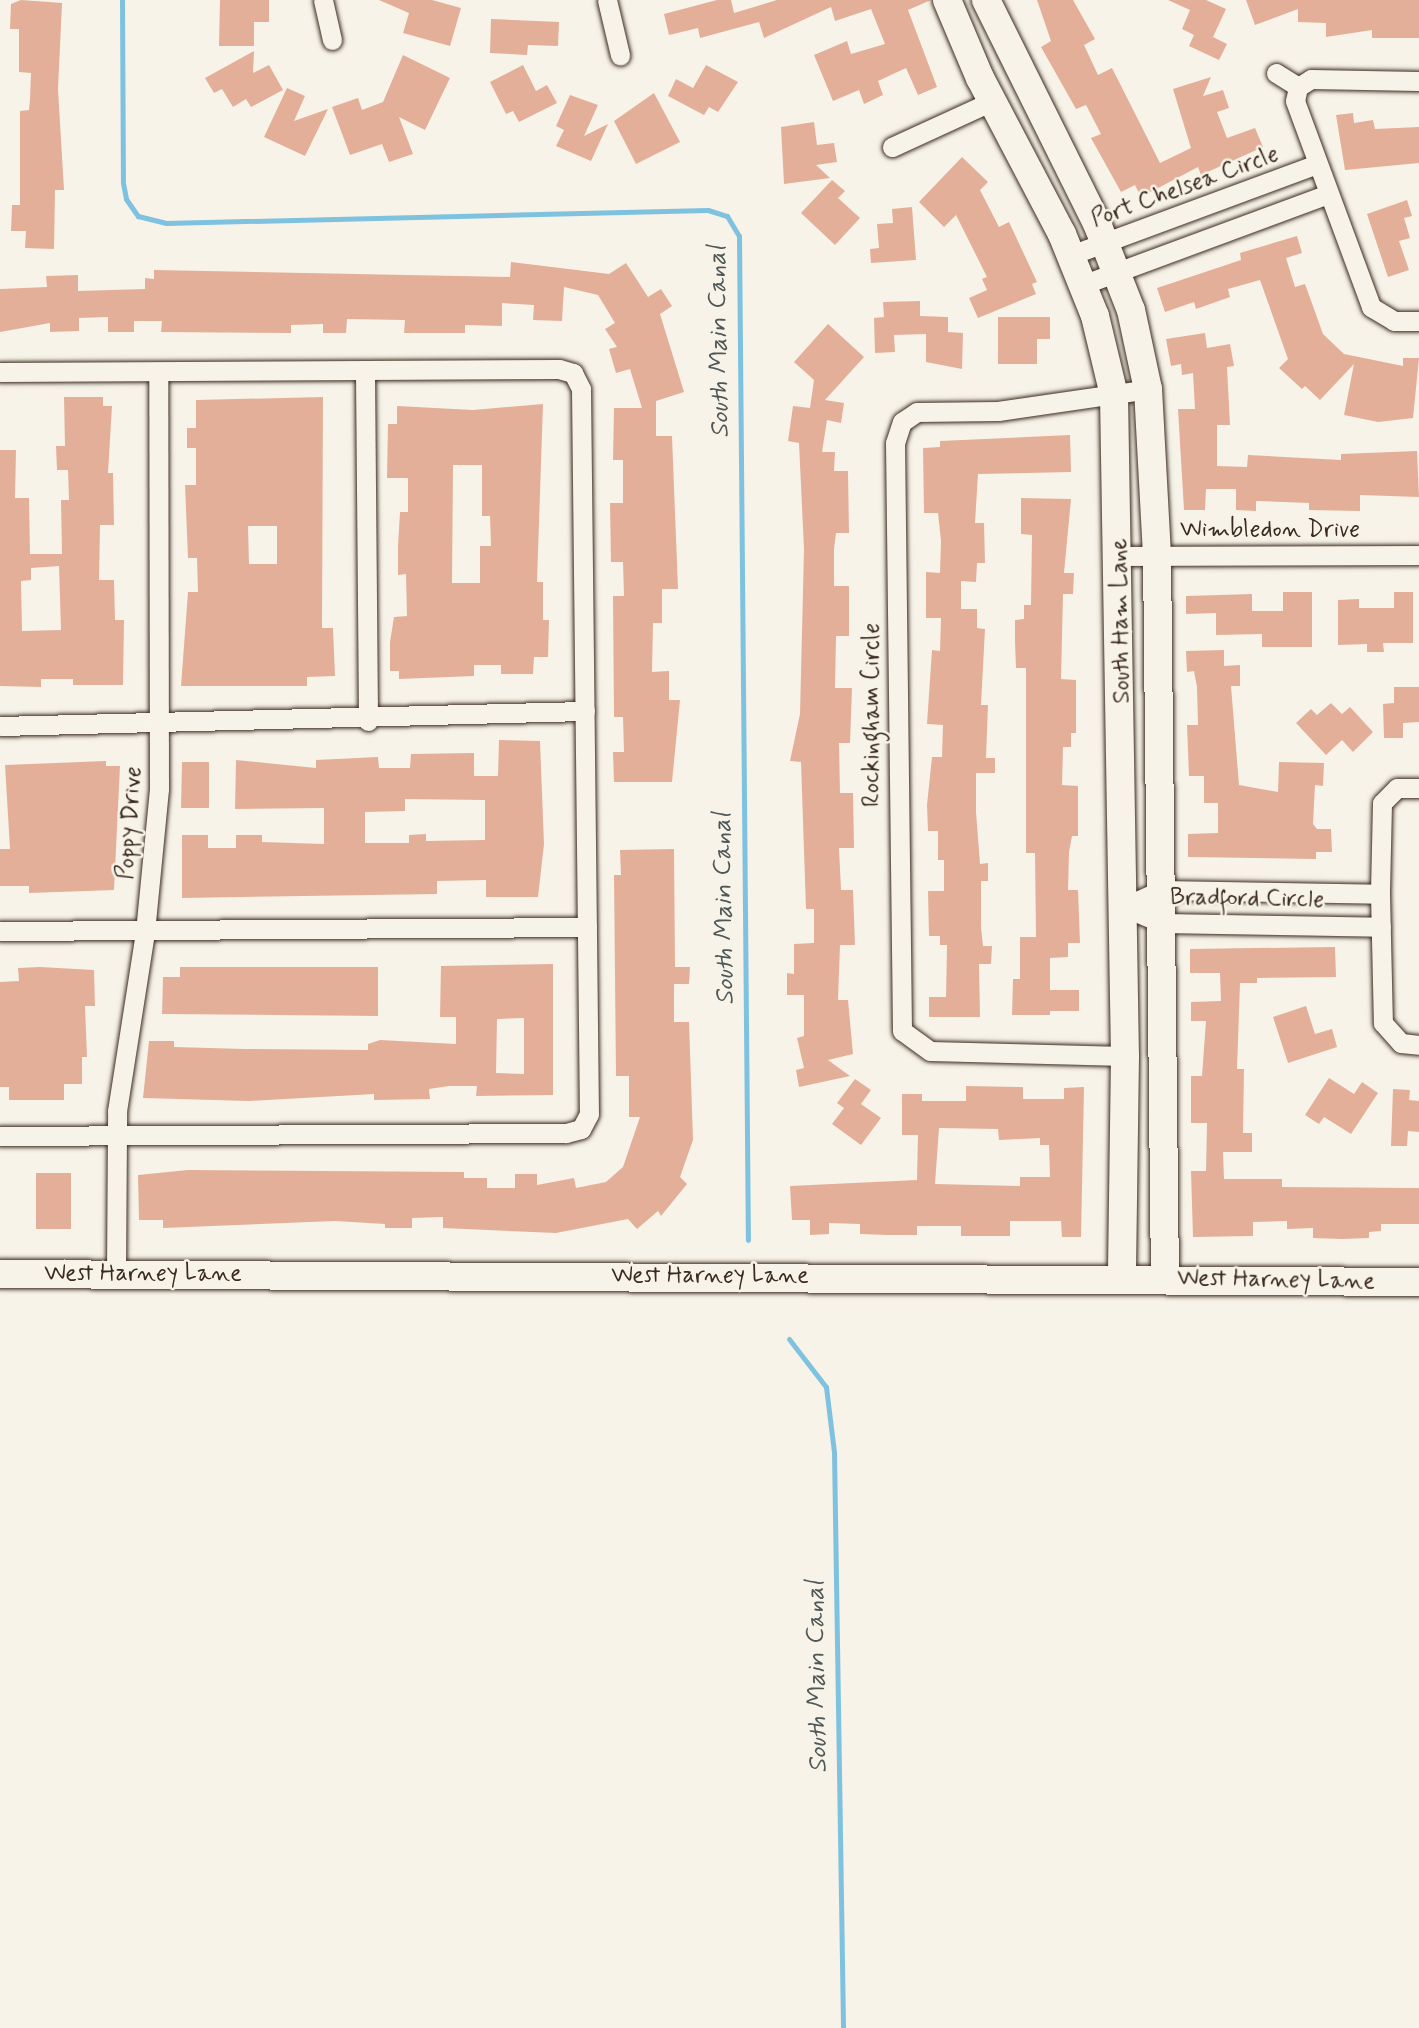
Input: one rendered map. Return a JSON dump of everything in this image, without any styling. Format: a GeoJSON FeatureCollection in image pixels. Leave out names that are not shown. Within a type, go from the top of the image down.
{"type":"FeatureCollection","features":[{"type":"Feature","properties":{"kind":"main road","name":"South Ham Lane"},"geometry":{"type":"LineString","coordinates":[[947,0],[992,101],[1083,285],[1114,395],[1121,556],[1125,1056],[1122,1278]]}},
{"type":"Feature","properties":{"kind":"main road","name":"South Ham Lane"},"geometry":{"type":"LineString","coordinates":[[986,0],[1105,242],[1148,388],[1157,555],[1165,1279]]}},
{"type":"Feature","properties":{"kind":"main road","name":"West Harney Lane"},"geometry":{"type":"LineString","coordinates":[[0,1274],[1122,1278],[1419,1282]]}},
{"type":"Feature","properties":{"kind":"street"},"geometry":{"type":"LineString","coordinates":[[323,0],[332,40]]}},
{"type":"Feature","properties":{"kind":"street"},"geometry":{"type":"LineString","coordinates":[[607,0],[620,55]]}},
{"type":"Feature","properties":{"kind":"street"},"geometry":{"type":"LineString","coordinates":[[1276,73],[1298,87],[1311,79],[1419,81]]}},
{"type":"Feature","properties":{"kind":"street","name":"Port Chelsea Circle"},"geometry":{"type":"LineString","coordinates":[[1298,87],[1295,108],[1371,307],[1394,321],[1419,321]]}},
{"type":"Feature","properties":{"kind":"street"},"geometry":{"type":"LineString","coordinates":[[892,147],[992,101]]}},
{"type":"Feature","properties":{"kind":"street","name":"Port Chelsea Circle"},"geometry":{"type":"LineString","coordinates":[[1070,255],[1317,164]]}},
{"type":"Feature","properties":{"kind":"street"},"geometry":{"type":"LineString","coordinates":[[1083,285],[1328,194]]}},
{"type":"Feature","properties":{"kind":"street"},"geometry":{"type":"LineString","coordinates":[[0,372],[158,375],[559,369],[573,373],[581,389],[589,1114],[581,1129],[566,1133],[0,1136]]}},
{"type":"Feature","properties":{"kind":"street"},"geometry":{"type":"LineString","coordinates":[[365,372],[368,721]]}},
{"type":"Feature","properties":{"kind":"street","name":"Poppy Drive"},"geometry":{"type":"LineString","coordinates":[[116,1273],[117,1135],[145,932],[159,789],[158,375]]}},
{"type":"Feature","properties":{"kind":"street","name":"Rockingham Circle"},"geometry":{"type":"LineString","coordinates":[[1125,1056],[930,1051],[902,1031],[899,1010],[897,429],[917,412],[998,411],[1148,388]]}},
{"type":"Feature","properties":{"kind":"street","name":"Wimbledon Drive"},"geometry":{"type":"LineString","coordinates":[[1121,556],[1419,555]]}},
{"type":"Feature","properties":{"kind":"street"},"geometry":{"type":"LineString","coordinates":[[0,726],[368,721],[585,711]]}},
{"type":"Feature","properties":{"kind":"street"},"geometry":{"type":"LineString","coordinates":[[1419,788],[1396,788],[1382,803],[1380,894],[1383,1023],[1401,1043],[1419,1045]]}},
{"type":"Feature","properties":{"kind":"street","name":"Bradford Circle"},"geometry":{"type":"LineString","coordinates":[[1124,907],[1161,890],[1380,894]]}},
{"type":"Feature","properties":{"kind":"street","name":"Bradford Circle"},"geometry":{"type":"LineString","coordinates":[[1124,907],[1162,923],[1381,927]]}},
{"type":"Feature","properties":{"kind":"street"},"geometry":{"type":"LineString","coordinates":[[0,931],[587,927]]}},
{"type":"Feature","properties":{"kind":"building"},"geometry":{"type":"Polygon","coordinates":[[[21,0],[62,3],[58,89],[64,190],[55,190],[54,249],[25,248],[26,231],[11,231],[12,205],[20,205],[20,111],[29,110],[30,99],[31,73],[19,72],[19,29],[10,29],[11,4],[21,0]]]}},
{"type":"Feature","properties":{"kind":"building"},"geometry":{"type":"Polygon","coordinates":[[[220,0],[269,0],[269,22],[254,22],[254,46],[219,46],[220,0]]]}},
{"type":"Feature","properties":{"kind":"building"},"geometry":{"type":"Polygon","coordinates":[[[379,0],[432,0],[461,8],[450,46],[403,33],[409,13],[379,0]]]}},
{"type":"Feature","properties":{"kind":"building"},"geometry":{"type":"Polygon","coordinates":[[[717,0],[731,0],[734,13],[777,0],[931,0],[908,10],[937,87],[918,95],[906,68],[878,81],[883,95],[864,104],[859,90],[833,101],[814,55],[847,41],[851,54],[885,44],[871,9],[835,21],[831,7],[764,38],[759,22],[700,38],[698,28],[669,35],[664,14],[717,0]]]}},
{"type":"Feature","properties":{"kind":"building"},"geometry":{"type":"Polygon","coordinates":[[[1037,0],[1073,0],[1095,39],[1084,45],[1098,75],[1112,68],[1160,163],[1191,148],[1173,89],[1211,77],[1203,96],[1223,90],[1229,108],[1217,112],[1227,138],[1255,128],[1263,147],[1201,175],[1198,167],[1141,197],[1135,185],[1121,192],[1091,138],[1101,134],[1086,105],[1076,109],[1041,47],[1051,41],[1037,0]]]}},
{"type":"Feature","properties":{"kind":"building"},"geometry":{"type":"Polygon","coordinates":[[[1168,0],[1206,0],[1226,9],[1213,37],[1227,44],[1219,60],[1189,46],[1194,35],[1182,29],[1190,10],[1168,0]]]}},
{"type":"Feature","properties":{"kind":"building"},"geometry":{"type":"Polygon","coordinates":[[[1246,0],[1419,0],[1419,38],[1372,38],[1372,30],[1326,37],[1326,23],[1298,22],[1298,9],[1255,25],[1246,0]]]}},
{"type":"Feature","properties":{"kind":"building"},"geometry":{"type":"Polygon","coordinates":[[[491,19],[559,22],[558,46],[528,45],[527,55],[490,53],[491,19]]]}},
{"type":"Feature","properties":{"kind":"building"},"geometry":{"type":"Polygon","coordinates":[[[254,51],[253,73],[269,65],[283,90],[251,107],[246,99],[233,107],[222,89],[214,93],[205,78],[254,51]]]}},
{"type":"Feature","properties":{"kind":"building"},"geometry":{"type":"Polygon","coordinates":[[[403,55],[450,78],[425,130],[399,117],[413,154],[389,162],[382,144],[350,155],[332,107],[358,98],[362,110],[383,102],[403,55]]]}},
{"type":"Feature","properties":{"kind":"building"},"geometry":{"type":"Polygon","coordinates":[[[523,65],[536,91],[547,85],[557,103],[519,122],[513,111],[506,114],[490,82],[523,65]]]}},
{"type":"Feature","properties":{"kind":"building"},"geometry":{"type":"Polygon","coordinates":[[[706,65],[738,82],[718,112],[709,107],[704,115],[668,96],[676,79],[693,88],[706,65]]]}},
{"type":"Feature","properties":{"kind":"building"},"geometry":{"type":"Polygon","coordinates":[[[287,88],[305,96],[294,121],[328,109],[305,156],[264,137],[287,88]]]}},
{"type":"Feature","properties":{"kind":"building"},"geometry":{"type":"Polygon","coordinates":[[[654,93],[680,142],[636,164],[614,121],[654,93]]]}},
{"type":"Feature","properties":{"kind":"building"},"geometry":{"type":"Polygon","coordinates":[[[570,95],[598,105],[584,136],[608,124],[591,161],[556,146],[564,130],[556,126],[570,95]]]}},
{"type":"Feature","properties":{"kind":"building"},"geometry":{"type":"Polygon","coordinates":[[[1353,113],[1354,123],[1373,120],[1375,129],[1419,127],[1419,163],[1345,170],[1336,115],[1353,113]]]}},
{"type":"Feature","properties":{"kind":"building"},"geometry":{"type":"Polygon","coordinates":[[[814,122],[817,145],[834,143],[837,162],[816,165],[830,178],[784,184],[781,127],[814,122]]]}},
{"type":"Feature","properties":{"kind":"building"},"geometry":{"type":"Polygon","coordinates":[[[962,157],[988,182],[980,190],[999,227],[1009,222],[1037,282],[1032,284],[1036,294],[978,318],[969,298],[987,290],[982,279],[987,277],[956,215],[944,227],[919,202],[962,157]]]}},
{"type":"Feature","properties":{"kind":"building"},"geometry":{"type":"Polygon","coordinates":[[[832,180],[845,191],[838,198],[860,218],[835,245],[801,213],[832,180]]]}},
{"type":"Feature","properties":{"kind":"building"},"geometry":{"type":"Polygon","coordinates":[[[1407,200],[1412,216],[1404,218],[1410,238],[1399,241],[1409,270],[1388,277],[1367,214],[1407,200]]]}},
{"type":"Feature","properties":{"kind":"building"},"geometry":{"type":"Polygon","coordinates":[[[912,207],[916,260],[871,263],[870,249],[879,248],[877,224],[893,223],[892,209],[912,207]]]}},
{"type":"Feature","properties":{"kind":"building"},"geometry":{"type":"Polygon","coordinates":[[[1297,236],[1302,253],[1286,258],[1295,287],[1305,284],[1323,334],[1344,354],[1403,366],[1403,358],[1419,358],[1413,418],[1378,422],[1344,415],[1354,364],[1320,400],[1305,386],[1302,389],[1279,368],[1288,359],[1260,280],[1228,289],[1230,297],[1196,309],[1194,302],[1165,312],[1157,288],[1241,260],[1240,253],[1297,236]]]}},
{"type":"Feature","properties":{"kind":"building"},"geometry":{"type":"Polygon","coordinates":[[[511,262],[609,274],[626,263],[648,297],[661,289],[672,306],[660,314],[684,392],[656,401],[656,436],[672,436],[678,589],[662,589],[662,623],[653,623],[652,672],[669,671],[669,700],[680,700],[672,782],[614,782],[613,752],[624,752],[623,717],[614,717],[613,596],[624,596],[623,562],[611,562],[610,503],[623,503],[623,460],[613,460],[614,408],[642,408],[630,369],[616,373],[609,349],[617,347],[605,329],[615,323],[598,295],[564,287],[562,321],[533,320],[534,305],[502,303],[502,326],[465,325],[465,333],[404,333],[405,320],[347,319],[346,333],[323,333],[323,324],[291,325],[291,333],[161,332],[162,321],[134,321],[134,332],[108,332],[108,317],[79,318],[79,331],[50,332],[50,323],[0,332],[0,289],[47,287],[46,276],[78,275],[78,291],[145,289],[145,278],[154,279],[154,270],[510,277],[511,262]]]}},
{"type":"Feature","properties":{"kind":"building"},"geometry":{"type":"Polygon","coordinates":[[[920,301],[920,316],[948,317],[948,332],[963,333],[962,369],[926,362],[926,334],[894,335],[895,352],[875,353],[874,318],[884,317],[883,302],[920,301]]]}},
{"type":"Feature","properties":{"kind":"building"},"geometry":{"type":"Polygon","coordinates":[[[998,317],[1050,317],[1050,339],[1037,339],[1037,364],[998,364],[998,317]]]}},
{"type":"Feature","properties":{"kind":"building"},"geometry":{"type":"Polygon","coordinates":[[[828,324],[864,357],[825,400],[844,403],[841,423],[827,420],[822,452],[835,452],[834,471],[848,471],[849,533],[836,533],[834,586],[849,586],[849,636],[836,636],[835,688],[852,688],[850,743],[839,743],[840,793],[853,793],[854,848],[839,848],[841,890],[853,890],[855,945],[840,945],[838,1000],[848,1000],[853,1054],[828,1060],[850,1076],[799,1087],[796,1070],[804,1068],[797,1038],[804,1036],[804,995],[787,995],[787,973],[794,974],[794,944],[814,943],[814,909],[806,909],[801,762],[790,761],[800,714],[804,549],[799,443],[788,441],[793,406],[810,408],[814,380],[794,362],[828,324]]]}},
{"type":"Feature","properties":{"kind":"building"},"geometry":{"type":"Polygon","coordinates":[[[1205,333],[1207,348],[1230,344],[1234,366],[1227,367],[1230,425],[1217,425],[1217,466],[1247,467],[1248,455],[1341,460],[1341,454],[1417,451],[1419,497],[1360,495],[1360,511],[1309,510],[1309,503],[1256,501],[1256,511],[1236,510],[1236,489],[1206,489],[1205,510],[1184,510],[1178,409],[1195,409],[1193,373],[1182,375],[1181,364],[1171,366],[1166,339],[1205,333]]]}},
{"type":"Feature","properties":{"kind":"building"},"geometry":{"type":"Polygon","coordinates":[[[64,397],[103,397],[103,406],[112,406],[108,473],[113,473],[114,525],[100,525],[99,580],[114,580],[115,620],[124,620],[123,685],[73,685],[73,679],[41,679],[41,687],[0,686],[0,450],[16,450],[15,498],[29,498],[30,554],[62,554],[61,500],[69,500],[68,470],[57,470],[56,446],[65,446],[64,397]],[[59,566],[31,568],[31,580],[21,581],[22,631],[61,630],[59,566]]]}},
{"type":"Feature","properties":{"kind":"building"},"geometry":{"type":"Polygon","coordinates":[[[323,397],[322,628],[333,628],[335,676],[307,677],[307,686],[181,686],[188,592],[198,592],[197,558],[188,558],[185,485],[196,485],[196,448],[187,448],[187,428],[196,428],[196,400],[323,397]],[[248,526],[249,564],[277,564],[277,526],[248,526]]]}},
{"type":"Feature","properties":{"kind":"building"},"geometry":{"type":"Polygon","coordinates":[[[543,404],[537,582],[543,582],[543,620],[549,620],[548,657],[534,657],[533,674],[501,674],[501,665],[474,665],[474,676],[399,679],[399,671],[390,671],[390,642],[394,617],[407,616],[406,574],[398,575],[398,546],[400,512],[408,512],[408,478],[387,478],[388,424],[397,424],[397,406],[473,410],[543,404]],[[453,465],[452,583],[480,583],[480,546],[491,546],[490,516],[482,516],[482,465],[453,465]]]}},
{"type":"Feature","properties":{"kind":"building"},"geometry":{"type":"Polygon","coordinates":[[[1070,435],[1071,472],[978,474],[975,523],[984,523],[985,563],[977,563],[976,582],[961,581],[961,609],[977,609],[977,628],[985,629],[981,705],[988,705],[986,758],[995,758],[995,773],[976,773],[976,812],[980,864],[988,863],[988,881],[981,881],[981,927],[983,946],[992,946],[991,964],[979,964],[980,1017],[929,1017],[929,997],[946,997],[947,945],[940,945],[940,936],[929,936],[928,891],[944,891],[944,860],[938,860],[938,831],[928,831],[927,805],[932,757],[942,757],[943,725],[927,724],[932,650],[940,651],[941,618],[926,618],[926,572],[940,573],[941,541],[938,513],[924,513],[923,448],[940,447],[940,441],[1070,435]]]}},
{"type":"Feature","properties":{"kind":"building"},"geometry":{"type":"Polygon","coordinates":[[[1021,498],[1071,499],[1064,573],[1074,573],[1073,594],[1063,594],[1061,679],[1076,680],[1076,733],[1071,733],[1071,747],[1063,747],[1062,785],[1078,786],[1078,836],[1072,836],[1069,852],[1068,890],[1078,890],[1080,943],[1068,943],[1068,957],[1050,958],[1050,990],[1079,990],[1079,1011],[1050,1011],[1050,1015],[1012,1015],[1013,979],[1020,979],[1020,937],[1036,937],[1035,853],[1026,853],[1026,668],[1016,668],[1015,642],[1015,620],[1024,619],[1024,605],[1031,605],[1032,535],[1021,534],[1021,498]]]}},
{"type":"Feature","properties":{"kind":"building"},"geometry":{"type":"Polygon","coordinates":[[[1283,592],[1312,592],[1312,647],[1262,647],[1262,634],[1216,635],[1216,613],[1186,614],[1186,596],[1252,594],[1252,611],[1283,611],[1283,592]]]}},
{"type":"Feature","properties":{"kind":"building"},"geometry":{"type":"Polygon","coordinates":[[[1394,592],[1413,592],[1413,643],[1383,643],[1384,652],[1367,652],[1367,644],[1338,645],[1338,600],[1359,599],[1359,608],[1394,608],[1394,592]]]}},
{"type":"Feature","properties":{"kind":"building"},"geometry":{"type":"Polygon","coordinates":[[[1224,650],[1224,666],[1240,665],[1240,686],[1231,686],[1239,785],[1278,792],[1279,762],[1324,763],[1323,786],[1315,785],[1313,824],[1317,829],[1331,829],[1332,852],[1316,852],[1316,859],[1188,857],[1188,834],[1218,833],[1218,803],[1204,803],[1204,776],[1189,776],[1187,725],[1198,725],[1197,687],[1194,671],[1187,672],[1186,651],[1224,650]]]}},
{"type":"Feature","properties":{"kind":"building"},"geometry":{"type":"Polygon","coordinates":[[[1394,687],[1419,687],[1419,722],[1403,723],[1403,738],[1384,738],[1383,704],[1394,703],[1394,687]]]}},
{"type":"Feature","properties":{"kind":"building"},"geometry":{"type":"Polygon","coordinates":[[[1331,703],[1342,714],[1350,707],[1373,732],[1353,752],[1342,740],[1326,755],[1296,723],[1311,709],[1317,715],[1331,703]]]}},
{"type":"Feature","properties":{"kind":"building"},"geometry":{"type":"Polygon","coordinates":[[[499,740],[540,741],[544,844],[538,897],[486,897],[486,880],[437,881],[437,894],[182,898],[182,835],[208,835],[208,848],[236,848],[236,835],[262,835],[262,842],[324,844],[324,808],[235,809],[236,760],[316,768],[316,760],[378,757],[379,768],[410,768],[411,754],[474,753],[474,776],[498,776],[499,740]],[[405,799],[405,811],[365,812],[365,843],[409,843],[409,835],[426,834],[426,841],[485,840],[485,800],[405,799]]]}},
{"type":"Feature","properties":{"kind":"building"},"geometry":{"type":"Polygon","coordinates":[[[106,761],[106,766],[120,766],[114,890],[29,893],[29,886],[0,886],[0,849],[10,849],[5,765],[106,761]]]}},
{"type":"Feature","properties":{"kind":"building"},"geometry":{"type":"Polygon","coordinates":[[[182,762],[209,762],[209,808],[181,808],[182,762]]]}},
{"type":"Feature","properties":{"kind":"building"},"geometry":{"type":"Polygon","coordinates":[[[674,849],[675,967],[690,967],[689,984],[674,984],[674,1022],[689,1022],[693,1140],[680,1177],[687,1184],[661,1216],[658,1211],[637,1229],[628,1219],[556,1233],[443,1228],[443,1217],[412,1218],[412,1228],[385,1228],[385,1224],[335,1221],[163,1228],[163,1220],[139,1220],[138,1175],[188,1170],[464,1172],[464,1178],[487,1178],[487,1188],[515,1188],[515,1174],[537,1174],[537,1185],[574,1178],[576,1188],[606,1182],[623,1167],[640,1117],[629,1117],[629,1076],[616,1076],[614,875],[621,875],[620,850],[674,849]]]}},
{"type":"Feature","properties":{"kind":"building"},"geometry":{"type":"Polygon","coordinates":[[[1335,947],[1336,977],[1257,978],[1257,983],[1240,983],[1237,1069],[1244,1069],[1243,1133],[1252,1133],[1252,1152],[1223,1152],[1224,1179],[1282,1179],[1282,1187],[1419,1188],[1419,1224],[1381,1224],[1381,1231],[1369,1232],[1369,1238],[1342,1239],[1313,1238],[1313,1228],[1287,1229],[1287,1221],[1253,1222],[1253,1236],[1193,1237],[1191,1171],[1206,1171],[1207,1123],[1191,1123],[1191,1076],[1202,1076],[1206,1021],[1191,1021],[1191,1002],[1221,1001],[1220,973],[1190,973],[1190,949],[1335,947]]]}},
{"type":"Feature","properties":{"kind":"building"},"geometry":{"type":"Polygon","coordinates":[[[553,964],[553,1095],[476,1096],[477,1086],[449,1086],[429,1089],[430,1099],[374,1100],[374,1094],[249,1101],[143,1098],[149,1041],[174,1041],[174,1047],[244,1049],[368,1050],[368,1044],[380,1040],[456,1044],[456,1017],[440,1017],[441,966],[553,964]],[[524,1018],[497,1019],[496,1073],[524,1074],[524,1018]]]}},
{"type":"Feature","properties":{"kind":"building"},"geometry":{"type":"Polygon","coordinates":[[[180,967],[378,967],[378,1016],[162,1014],[163,977],[180,977],[180,967]]]}},
{"type":"Feature","properties":{"kind":"building"},"geometry":{"type":"Polygon","coordinates":[[[18,968],[94,970],[95,1006],[85,1006],[87,1057],[82,1057],[82,1084],[64,1084],[64,1100],[9,1100],[9,1087],[0,1087],[0,982],[19,981],[18,968]]]}},
{"type":"Feature","properties":{"kind":"building"},"geometry":{"type":"Polygon","coordinates":[[[1306,1006],[1315,1034],[1332,1029],[1337,1047],[1288,1063],[1273,1017],[1306,1006]]]}},
{"type":"Feature","properties":{"kind":"building"},"geometry":{"type":"Polygon","coordinates":[[[1329,1078],[1354,1094],[1362,1082],[1378,1093],[1351,1134],[1324,1117],[1319,1124],[1305,1115],[1329,1078]]]}},
{"type":"Feature","properties":{"kind":"building"},"geometry":{"type":"Polygon","coordinates":[[[855,1079],[871,1090],[861,1104],[881,1118],[861,1145],[832,1124],[844,1108],[837,1103],[855,1079]]]}},
{"type":"Feature","properties":{"kind":"building"},"geometry":{"type":"Polygon","coordinates":[[[966,1086],[1023,1087],[1023,1099],[1064,1099],[1064,1088],[1084,1087],[1081,1237],[1062,1237],[1061,1221],[1010,1221],[1010,1236],[961,1236],[961,1226],[917,1226],[917,1235],[888,1235],[860,1234],[860,1224],[829,1223],[829,1234],[810,1235],[810,1220],[792,1220],[790,1186],[917,1180],[918,1135],[902,1135],[902,1094],[922,1094],[922,1101],[966,1101],[966,1086]],[[939,1128],[935,1184],[1020,1186],[1020,1177],[1050,1177],[1049,1145],[1040,1145],[1040,1138],[999,1140],[998,1129],[939,1128]]]}},
{"type":"Feature","properties":{"kind":"building"},"geometry":{"type":"Polygon","coordinates":[[[1393,1089],[1410,1090],[1409,1100],[1419,1101],[1419,1132],[1408,1131],[1407,1146],[1391,1146],[1393,1089]]]}},
{"type":"Feature","properties":{"kind":"building"},"geometry":{"type":"Polygon","coordinates":[[[36,1173],[71,1173],[71,1229],[36,1229],[36,1173]]]}},
{"type":"Feature","properties":{"kind":"waterway","name":"South Main Canal"},"geometry":{"type":"LineString","coordinates":[[122,0],[123,183],[126,199],[138,216],[166,223],[708,210],[727,216],[739,236],[748,1240]]}},
{"type":"Feature","properties":{"kind":"waterway","name":"South Main Canal"},"geometry":{"type":"LineString","coordinates":[[789,1339],[826,1387],[834,1452],[843,2028]]}}]}
